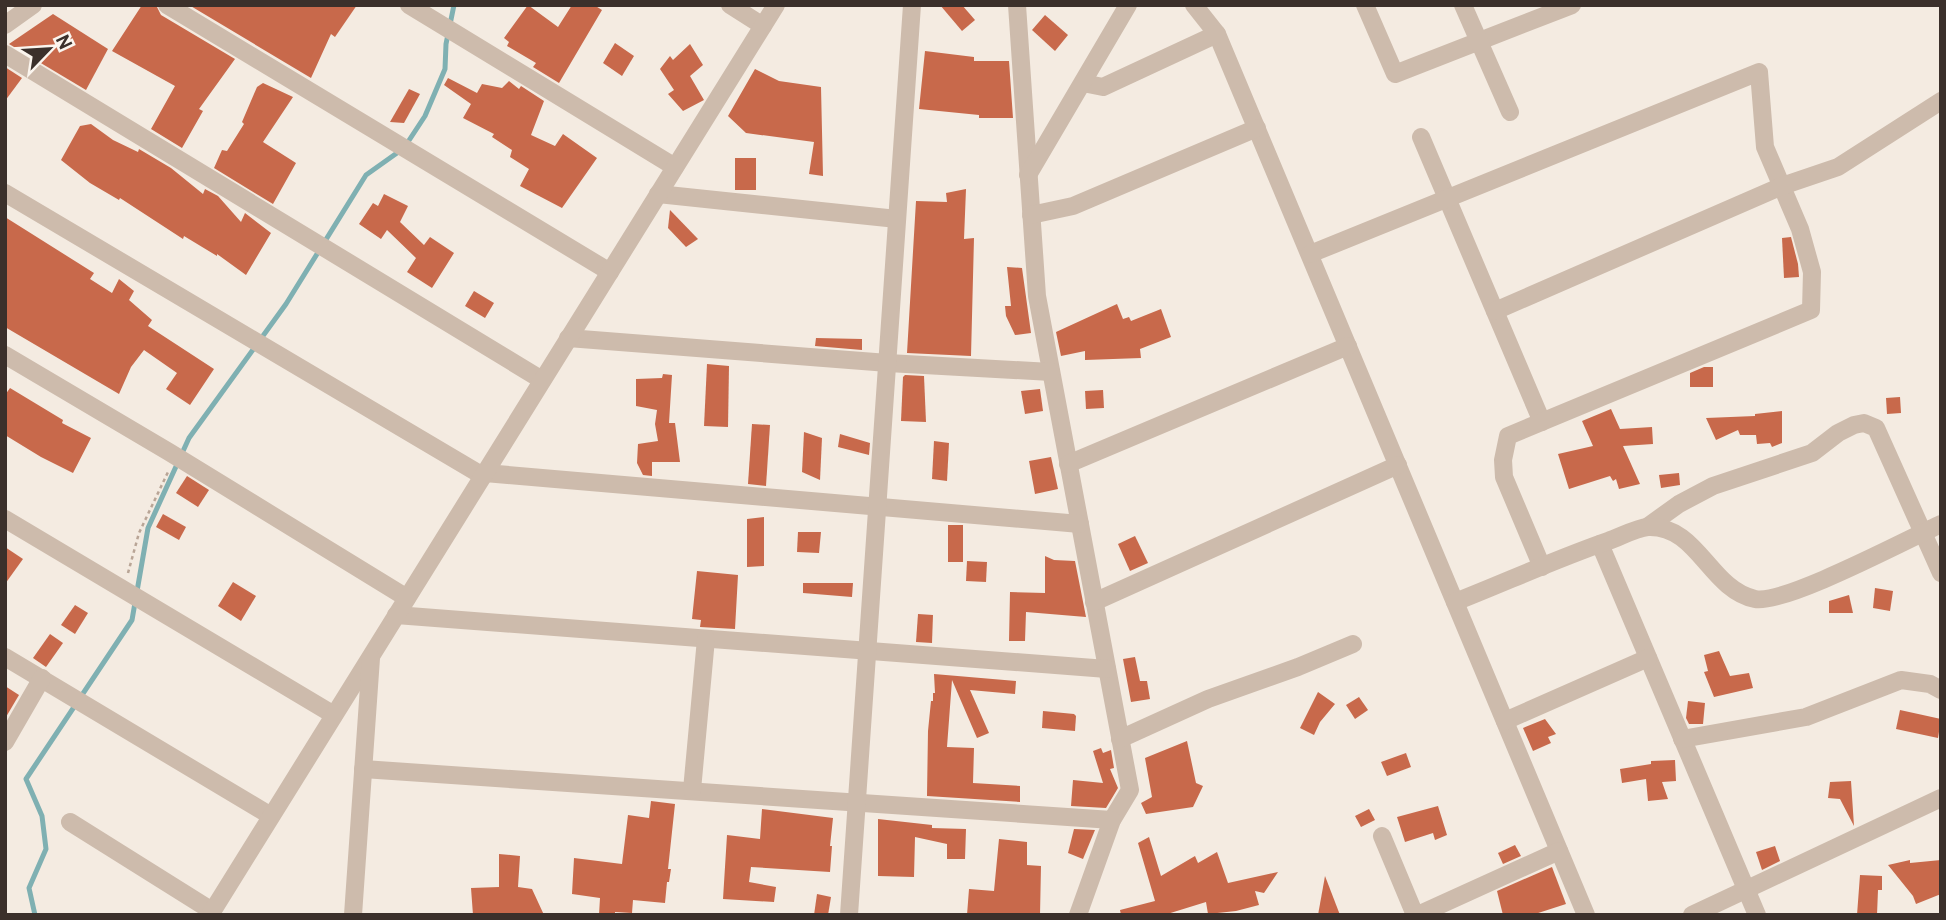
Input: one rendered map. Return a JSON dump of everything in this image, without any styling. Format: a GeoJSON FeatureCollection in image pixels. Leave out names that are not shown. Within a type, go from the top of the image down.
{"type":"FeatureCollection","features":[{"type":"Feature","properties":{"kind":"street"},"geometry":{"type":"LineString","coordinates":[[5,25],[33,5]]}},
{"type":"Feature","properties":{"kind":"street"},"geometry":{"type":"LineString","coordinates":[[167,5],[610,272]]}},
{"type":"Feature","properties":{"kind":"street"},"geometry":{"type":"LineString","coordinates":[[409,5],[675,167]]}},
{"type":"Feature","properties":{"kind":"street"},"geometry":{"type":"LineString","coordinates":[[730,5],[763,26]]}},
{"type":"Feature","properties":{"kind":"street"},"geometry":{"type":"LineString","coordinates":[[70,822],[211,913],[776,5]]}},
{"type":"Feature","properties":{"kind":"street"},"geometry":{"type":"LineString","coordinates":[[849,915],[912,5]]}},
{"type":"Feature","properties":{"kind":"street"},"geometry":{"type":"LineString","coordinates":[[1017,5],[1037,296],[1130,790],[1112,820],[1085,911]]}},
{"type":"Feature","properties":{"kind":"street"},"geometry":{"type":"LineString","coordinates":[[1028,175],[1128,5]]}},
{"type":"Feature","properties":{"kind":"street"},"geometry":{"type":"LineString","coordinates":[[1194,5],[1217,34],[1586,915]]}},
{"type":"Feature","properties":{"kind":"street"},"geometry":{"type":"LineString","coordinates":[[1365,5],[1395,74],[1561,7]]}},
{"type":"Feature","properties":{"kind":"street"},"geometry":{"type":"LineString","coordinates":[[1463,5],[1510,112]]}},
{"type":"Feature","properties":{"kind":"street"},"geometry":{"type":"LineString","coordinates":[[1083,83],[1103,87],[1217,34]]}},
{"type":"Feature","properties":{"kind":"street"},"geometry":{"type":"LineString","coordinates":[[5,54],[542,380]]}},
{"type":"Feature","properties":{"kind":"street"},"geometry":{"type":"LineString","coordinates":[[1310,254],[1759,72],[1765,147],[1800,229],[1812,272],[1811,310],[1508,436],[1503,460],[1504,477],[1542,567]]}},
{"type":"Feature","properties":{"kind":"street"},"geometry":{"type":"LineString","coordinates":[[1494,311],[1782,186],[1838,167],[1941,101]]}},
{"type":"Feature","properties":{"kind":"street"},"geometry":{"type":"LineString","coordinates":[[1031,215],[1073,206],[1257,128]]}},
{"type":"Feature","properties":{"kind":"street"},"geometry":{"type":"LineString","coordinates":[[1421,137],[1542,422]]}},
{"type":"Feature","properties":{"kind":"street"},"geometry":{"type":"LineString","coordinates":[[5,193],[484,474],[1080,524]]}},
{"type":"Feature","properties":{"kind":"street"},"geometry":{"type":"LineString","coordinates":[[658,194],[897,219]]}},
{"type":"Feature","properties":{"kind":"street"},"geometry":{"type":"LineString","coordinates":[[568,338],[888,363],[1051,372]]}},
{"type":"Feature","properties":{"kind":"street"},"geometry":{"type":"LineString","coordinates":[[1068,464],[1348,346]]}},
{"type":"Feature","properties":{"kind":"street"},"geometry":{"type":"LineString","coordinates":[[5,355],[193,466],[407,598]]}},
{"type":"Feature","properties":{"kind":"street"},"geometry":{"type":"LineString","coordinates":[[1455,602],[1647,527],[1679,504],[1713,486],[1812,453],[1838,433],[1864,423],[1876,428],[1941,573]]}},
{"type":"Feature","properties":{"kind":"street"},"geometry":{"type":"LineString","coordinates":[[1094,602],[1398,465]]}},
{"type":"Feature","properties":{"kind":"street"},"geometry":{"type":"LineString","coordinates":[[5,519],[334,715]]}},
{"type":"Feature","properties":{"kind":"street"},"geometry":{"type":"LineString","coordinates":[[1647,527],[1671,530],[1686,540],[1729,587],[1755,599],[1780,596],[1833,575],[1941,524]]}},
{"type":"Feature","properties":{"kind":"street"},"geometry":{"type":"LineString","coordinates":[[1600,544],[1757,915]]}},
{"type":"Feature","properties":{"kind":"street"},"geometry":{"type":"LineString","coordinates":[[396,615],[1107,669]]}},
{"type":"Feature","properties":{"kind":"street"},"geometry":{"type":"LineString","coordinates":[[692,790],[706,639]]}},
{"type":"Feature","properties":{"kind":"street"},"geometry":{"type":"LineString","coordinates":[[1120,739],[1208,699],[1353,644]]}},
{"type":"Feature","properties":{"kind":"street"},"geometry":{"type":"LineString","coordinates":[[355,915],[371,655]]}},
{"type":"Feature","properties":{"kind":"street"},"geometry":{"type":"LineString","coordinates":[[5,657],[271,816]]}},
{"type":"Feature","properties":{"kind":"street"},"geometry":{"type":"LineString","coordinates":[[1505,721],[1648,658]]}},
{"type":"Feature","properties":{"kind":"street"},"geometry":{"type":"LineString","coordinates":[[5,742],[42,678]]}},
{"type":"Feature","properties":{"kind":"street"},"geometry":{"type":"LineString","coordinates":[[1682,739],[1806,717],[1902,680],[1930,684],[1941,690]]}},
{"type":"Feature","properties":{"kind":"street"},"geometry":{"type":"LineString","coordinates":[[363,769],[1112,820]]}},
{"type":"Feature","properties":{"kind":"street"},"geometry":{"type":"LineString","coordinates":[[1692,915],[1941,798]]}},
{"type":"Feature","properties":{"kind":"street"},"geometry":{"type":"LineString","coordinates":[[1382,836],[1416,915],[1559,851]]}},
{"type":"Feature","properties":{"kind":"path"},"geometry":{"type":"LineString","coordinates":[[124,589],[139,533],[170,468],[173,454]]}},
{"type":"Feature","properties":{"kind":"building"},"geometry":{"type":"Polygon","coordinates":[[[142,5],[156,5],[161,15],[235,59],[199,109],[203,111],[182,148],[151,129],[175,86],[112,51],[142,5]]]}},
{"type":"Feature","properties":{"kind":"building"},"geometry":{"type":"Polygon","coordinates":[[[189,5],[357,5],[335,37],[331,34],[311,78],[189,5]]]}},
{"type":"Feature","properties":{"kind":"building"},"geometry":{"type":"Polygon","coordinates":[[[528,5],[558,27],[572,5],[594,5],[602,10],[559,83],[533,67],[536,63],[507,46],[509,42],[504,38],[528,5]]]}},
{"type":"Feature","properties":{"kind":"building"},"geometry":{"type":"Polygon","coordinates":[[[940,5],[962,5],[975,20],[962,31],[940,5]]]}},
{"type":"Feature","properties":{"kind":"building"},"geometry":{"type":"Polygon","coordinates":[[[53,14],[108,49],[86,90],[9,44],[53,14]]]}},
{"type":"Feature","properties":{"kind":"building"},"geometry":{"type":"Polygon","coordinates":[[[1045,15],[1068,35],[1055,51],[1032,30],[1045,15]]]}},
{"type":"Feature","properties":{"kind":"building"},"geometry":{"type":"Polygon","coordinates":[[[615,43],[634,56],[622,76],[603,63],[615,43]]]}},
{"type":"Feature","properties":{"kind":"building"},"geometry":{"type":"Polygon","coordinates":[[[690,44],[703,65],[690,76],[704,100],[683,111],[668,94],[674,90],[660,69],[670,56],[673,60],[690,44]]]}},
{"type":"Feature","properties":{"kind":"building"},"geometry":{"type":"Polygon","coordinates":[[[925,51],[974,57],[974,61],[1009,61],[1013,118],[979,118],[979,115],[919,109],[925,51]]]}},
{"type":"Feature","properties":{"kind":"building"},"geometry":{"type":"Polygon","coordinates":[[[5,67],[22,78],[5,101],[5,67]]]}},
{"type":"Feature","properties":{"kind":"building"},"geometry":{"type":"Polygon","coordinates":[[[755,69],[779,81],[821,87],[823,176],[809,174],[814,142],[746,133],[728,116],[755,69]]]}},
{"type":"Feature","properties":{"kind":"building"},"geometry":{"type":"Polygon","coordinates":[[[448,78],[477,93],[482,84],[502,88],[509,81],[519,89],[521,86],[544,101],[531,135],[555,146],[563,134],[597,158],[562,208],[520,186],[529,169],[510,157],[512,150],[492,137],[494,134],[463,118],[471,104],[444,85],[448,78]]]}},
{"type":"Feature","properties":{"kind":"building"},"geometry":{"type":"Polygon","coordinates":[[[263,83],[293,97],[263,142],[296,163],[273,204],[214,168],[222,150],[227,151],[244,124],[242,122],[257,87],[263,83]]]}},
{"type":"Feature","properties":{"kind":"building"},"geometry":{"type":"Polygon","coordinates":[[[409,89],[420,94],[404,123],[390,122],[409,89]]]}},
{"type":"Feature","properties":{"kind":"building"},"geometry":{"type":"Polygon","coordinates":[[[91,124],[113,140],[138,152],[139,149],[171,168],[203,194],[205,189],[218,196],[241,222],[245,213],[271,233],[246,275],[217,254],[184,236],[183,239],[120,198],[119,200],[90,183],[61,160],[80,126],[91,124]]]}},
{"type":"Feature","properties":{"kind":"building"},"geometry":{"type":"Polygon","coordinates":[[[735,158],[756,158],[756,190],[735,190],[735,158]]]}},
{"type":"Feature","properties":{"kind":"building"},"geometry":{"type":"Polygon","coordinates":[[[966,189],[964,239],[974,238],[971,356],[907,353],[916,201],[947,202],[946,193],[966,189]]]}},
{"type":"Feature","properties":{"kind":"building"},"geometry":{"type":"Polygon","coordinates":[[[384,194],[408,206],[400,222],[424,245],[430,237],[454,253],[432,288],[407,272],[416,258],[387,230],[381,239],[359,224],[373,203],[378,206],[384,194]]]}},
{"type":"Feature","properties":{"kind":"building"},"geometry":{"type":"Polygon","coordinates":[[[670,210],[698,239],[686,247],[668,228],[670,210]]]}},
{"type":"Feature","properties":{"kind":"building"},"geometry":{"type":"Polygon","coordinates":[[[5,217],[94,273],[90,279],[112,293],[119,279],[134,291],[129,300],[152,320],[148,326],[214,369],[190,405],[166,389],[177,373],[144,350],[131,367],[119,394],[5,327],[5,217]]]}},
{"type":"Feature","properties":{"kind":"building"},"geometry":{"type":"Polygon","coordinates":[[[1791,237],[1799,277],[1784,278],[1782,238],[1791,237]]]}},
{"type":"Feature","properties":{"kind":"building"},"geometry":{"type":"Polygon","coordinates":[[[1007,267],[1022,268],[1031,333],[1015,335],[1006,316],[1005,306],[1011,306],[1007,267]]]}},
{"type":"Feature","properties":{"kind":"building"},"geometry":{"type":"Polygon","coordinates":[[[474,291],[494,303],[485,318],[465,306],[474,291]]]}},
{"type":"Feature","properties":{"kind":"building"},"geometry":{"type":"Polygon","coordinates":[[[1117,304],[1123,319],[1129,317],[1131,321],[1161,309],[1171,337],[1140,349],[1141,358],[1085,360],[1085,351],[1061,356],[1056,332],[1117,304]]]}},
{"type":"Feature","properties":{"kind":"building"},"geometry":{"type":"Polygon","coordinates":[[[816,338],[862,339],[862,350],[815,346],[816,338]]]}},
{"type":"Feature","properties":{"kind":"building"},"geometry":{"type":"Polygon","coordinates":[[[707,364],[729,366],[728,427],[704,426],[707,364]]]}},
{"type":"Feature","properties":{"kind":"building"},"geometry":{"type":"Polygon","coordinates":[[[1704,367],[1713,367],[1713,387],[1690,387],[1690,373],[1704,367]]]}},
{"type":"Feature","properties":{"kind":"building"},"geometry":{"type":"Polygon","coordinates":[[[663,374],[672,375],[669,423],[675,423],[680,462],[652,462],[652,476],[643,475],[637,463],[638,444],[658,441],[655,424],[657,410],[636,406],[636,379],[662,378],[663,374]]]}},
{"type":"Feature","properties":{"kind":"building"},"geometry":{"type":"Polygon","coordinates":[[[905,375],[924,376],[926,422],[901,421],[905,375]]]}},
{"type":"Feature","properties":{"kind":"building"},"geometry":{"type":"Polygon","coordinates":[[[10,388],[63,420],[62,423],[91,438],[73,473],[5,435],[5,395],[10,388]]]}},
{"type":"Feature","properties":{"kind":"building"},"geometry":{"type":"Polygon","coordinates":[[[1040,389],[1043,411],[1025,414],[1021,391],[1040,389]]]}},
{"type":"Feature","properties":{"kind":"building"},"geometry":{"type":"Polygon","coordinates":[[[1103,390],[1104,408],[1086,409],[1085,391],[1103,390]]]}},
{"type":"Feature","properties":{"kind":"building"},"geometry":{"type":"Polygon","coordinates":[[[1900,397],[1901,413],[1887,414],[1886,398],[1900,397]]]}},
{"type":"Feature","properties":{"kind":"building"},"geometry":{"type":"Polygon","coordinates":[[[1611,409],[1620,429],[1652,427],[1653,444],[1623,446],[1640,484],[1619,489],[1616,479],[1613,481],[1610,476],[1569,489],[1558,454],[1593,446],[1582,421],[1611,409]]]}},
{"type":"Feature","properties":{"kind":"building"},"geometry":{"type":"Polygon","coordinates":[[[1782,411],[1782,443],[1772,447],[1770,443],[1757,444],[1756,435],[1740,435],[1738,430],[1716,440],[1706,418],[1755,416],[1782,411]]]}},
{"type":"Feature","properties":{"kind":"building"},"geometry":{"type":"Polygon","coordinates":[[[752,424],[770,425],[766,486],[748,484],[752,424]]]}},
{"type":"Feature","properties":{"kind":"building"},"geometry":{"type":"Polygon","coordinates":[[[804,432],[822,438],[820,480],[802,472],[804,432]]]}},
{"type":"Feature","properties":{"kind":"building"},"geometry":{"type":"Polygon","coordinates":[[[840,434],[870,443],[869,455],[838,447],[840,434]]]}},
{"type":"Feature","properties":{"kind":"building"},"geometry":{"type":"Polygon","coordinates":[[[934,441],[949,443],[947,481],[932,479],[934,441]]]}},
{"type":"Feature","properties":{"kind":"building"},"geometry":{"type":"Polygon","coordinates":[[[1051,457],[1058,489],[1035,494],[1029,461],[1051,457]]]}},
{"type":"Feature","properties":{"kind":"building"},"geometry":{"type":"Polygon","coordinates":[[[1679,473],[1680,485],[1661,488],[1659,475],[1679,473]]]}},
{"type":"Feature","properties":{"kind":"building"},"geometry":{"type":"Polygon","coordinates":[[[187,476],[209,490],[198,507],[176,493],[187,476]]]}},
{"type":"Feature","properties":{"kind":"building"},"geometry":{"type":"Polygon","coordinates":[[[163,514],[186,527],[179,540],[156,527],[163,514]]]}},
{"type":"Feature","properties":{"kind":"building"},"geometry":{"type":"Polygon","coordinates":[[[764,517],[764,566],[747,567],[747,519],[764,517]]]}},
{"type":"Feature","properties":{"kind":"building"},"geometry":{"type":"Polygon","coordinates":[[[948,525],[963,525],[963,562],[948,562],[948,525]]]}},
{"type":"Feature","properties":{"kind":"building"},"geometry":{"type":"Polygon","coordinates":[[[798,532],[821,532],[819,553],[797,552],[798,532]]]}},
{"type":"Feature","properties":{"kind":"building"},"geometry":{"type":"Polygon","coordinates":[[[1135,536],[1148,563],[1130,571],[1118,544],[1135,536]]]}},
{"type":"Feature","properties":{"kind":"building"},"geometry":{"type":"Polygon","coordinates":[[[5,547],[23,559],[5,584],[5,547]]]}},
{"type":"Feature","properties":{"kind":"building"},"geometry":{"type":"Polygon","coordinates":[[[1045,556],[1054,560],[1075,561],[1086,617],[1026,612],[1025,641],[1009,641],[1010,592],[1045,593],[1045,556]]]}},
{"type":"Feature","properties":{"kind":"building"},"geometry":{"type":"Polygon","coordinates":[[[967,561],[987,562],[986,582],[966,581],[967,561]]]}},
{"type":"Feature","properties":{"kind":"building"},"geometry":{"type":"Polygon","coordinates":[[[697,571],[738,575],[735,629],[700,627],[701,620],[692,619],[697,571]]]}},
{"type":"Feature","properties":{"kind":"building"},"geometry":{"type":"Polygon","coordinates":[[[233,582],[256,596],[241,621],[218,606],[233,582]]]}},
{"type":"Feature","properties":{"kind":"building"},"geometry":{"type":"Polygon","coordinates":[[[803,583],[853,583],[852,597],[803,593],[803,583]]]}},
{"type":"Feature","properties":{"kind":"building"},"geometry":{"type":"Polygon","coordinates":[[[1875,588],[1893,591],[1890,611],[1873,608],[1875,588]]]}},
{"type":"Feature","properties":{"kind":"building"},"geometry":{"type":"Polygon","coordinates":[[[1849,595],[1853,613],[1829,613],[1829,601],[1849,595]]]}},
{"type":"Feature","properties":{"kind":"building"},"geometry":{"type":"Polygon","coordinates":[[[75,605],[88,613],[75,634],[61,625],[75,605]]]}},
{"type":"Feature","properties":{"kind":"building"},"geometry":{"type":"Polygon","coordinates":[[[918,614],[933,615],[932,643],[916,642],[918,614]]]}},
{"type":"Feature","properties":{"kind":"building"},"geometry":{"type":"Polygon","coordinates":[[[50,634],[63,643],[46,667],[33,658],[50,634]]]}},
{"type":"Feature","properties":{"kind":"building"},"geometry":{"type":"Polygon","coordinates":[[[1719,651],[1730,676],[1749,673],[1753,688],[1714,697],[1704,672],[1708,671],[1704,655],[1719,651]]]}},
{"type":"Feature","properties":{"kind":"building"},"geometry":{"type":"Polygon","coordinates":[[[1135,657],[1140,681],[1147,681],[1150,699],[1131,702],[1123,659],[1135,657]]]}},
{"type":"Feature","properties":{"kind":"building"},"geometry":{"type":"Polygon","coordinates":[[[934,674],[1016,681],[1015,694],[970,690],[989,733],[977,738],[952,680],[947,747],[974,748],[973,783],[1020,786],[1020,802],[927,796],[928,731],[931,701],[935,693],[934,674]]]}},
{"type":"Feature","properties":{"kind":"building"},"geometry":{"type":"Polygon","coordinates":[[[5,686],[19,695],[6,717],[5,716],[5,686]]]}},
{"type":"Feature","properties":{"kind":"building"},"geometry":{"type":"Polygon","coordinates":[[[1318,692],[1335,704],[1320,722],[1314,735],[1300,728],[1318,692]]]}},
{"type":"Feature","properties":{"kind":"building"},"geometry":{"type":"Polygon","coordinates":[[[1359,697],[1368,710],[1355,719],[1346,705],[1359,697]]]}},
{"type":"Feature","properties":{"kind":"building"},"geometry":{"type":"Polygon","coordinates":[[[1688,701],[1705,703],[1703,724],[1689,724],[1686,718],[1688,701]]]}},
{"type":"Feature","properties":{"kind":"building"},"geometry":{"type":"Polygon","coordinates":[[[1900,710],[1941,719],[1938,738],[1896,729],[1900,710]]]}},
{"type":"Feature","properties":{"kind":"building"},"geometry":{"type":"Polygon","coordinates":[[[1043,711],[1074,714],[1075,731],[1042,728],[1043,711]]]}},
{"type":"Feature","properties":{"kind":"building"},"geometry":{"type":"Polygon","coordinates":[[[1545,719],[1556,734],[1548,737],[1551,743],[1533,751],[1523,728],[1545,719]]]}},
{"type":"Feature","properties":{"kind":"building"},"geometry":{"type":"Polygon","coordinates":[[[1187,741],[1196,783],[1203,786],[1193,807],[1146,814],[1141,803],[1152,797],[1145,758],[1187,741]]]}},
{"type":"Feature","properties":{"kind":"building"},"geometry":{"type":"Polygon","coordinates":[[[1101,748],[1103,753],[1111,750],[1114,768],[1110,769],[1118,788],[1106,808],[1071,806],[1073,780],[1103,783],[1093,751],[1101,748]]]}},
{"type":"Feature","properties":{"kind":"building"},"geometry":{"type":"Polygon","coordinates":[[[1406,753],[1411,767],[1387,776],[1381,762],[1406,753]]]}},
{"type":"Feature","properties":{"kind":"building"},"geometry":{"type":"Polygon","coordinates":[[[1675,760],[1676,781],[1662,782],[1668,799],[1648,801],[1646,779],[1622,783],[1620,769],[1651,764],[1651,761],[1675,760]]]}},
{"type":"Feature","properties":{"kind":"building"},"geometry":{"type":"Polygon","coordinates":[[[1851,781],[1854,826],[1840,799],[1828,798],[1830,782],[1851,781]]]}},
{"type":"Feature","properties":{"kind":"building"},"geometry":{"type":"Polygon","coordinates":[[[651,801],[675,804],[668,869],[671,869],[665,903],[633,900],[632,913],[599,915],[600,898],[572,894],[574,858],[622,864],[628,815],[649,818],[651,801]]]}},
{"type":"Feature","properties":{"kind":"building"},"geometry":{"type":"Polygon","coordinates":[[[1438,806],[1447,835],[1435,840],[1433,833],[1405,842],[1397,817],[1438,806]]]}},
{"type":"Feature","properties":{"kind":"building"},"geometry":{"type":"Polygon","coordinates":[[[762,809],[833,818],[830,872],[751,867],[749,882],[776,887],[774,902],[723,899],[727,835],[760,839],[762,809]]]}},
{"type":"Feature","properties":{"kind":"building"},"geometry":{"type":"Polygon","coordinates":[[[1369,809],[1375,820],[1361,827],[1355,816],[1369,809]]]}},
{"type":"Feature","properties":{"kind":"building"},"geometry":{"type":"Polygon","coordinates":[[[878,819],[932,825],[932,828],[966,829],[965,859],[947,859],[947,844],[915,837],[914,877],[878,876],[878,819]]]}},
{"type":"Feature","properties":{"kind":"building"},"geometry":{"type":"Polygon","coordinates":[[[1074,829],[1095,830],[1083,859],[1068,853],[1074,829]]]}},
{"type":"Feature","properties":{"kind":"building"},"geometry":{"type":"Polygon","coordinates":[[[1149,837],[1161,876],[1195,856],[1198,863],[1217,852],[1228,883],[1278,872],[1264,893],[1255,891],[1259,905],[1208,914],[1206,902],[1164,915],[1121,915],[1120,910],[1155,901],[1138,843],[1149,837]]]}},
{"type":"Feature","properties":{"kind":"building"},"geometry":{"type":"Polygon","coordinates":[[[999,839],[1027,842],[1027,865],[1041,866],[1040,915],[967,915],[969,889],[994,891],[999,839]]]}},
{"type":"Feature","properties":{"kind":"building"},"geometry":{"type":"Polygon","coordinates":[[[1515,845],[1521,856],[1503,864],[1498,853],[1515,845]]]}},
{"type":"Feature","properties":{"kind":"building"},"geometry":{"type":"Polygon","coordinates":[[[1775,846],[1780,861],[1762,870],[1756,852],[1775,846]]]}},
{"type":"Feature","properties":{"kind":"building"},"geometry":{"type":"Polygon","coordinates":[[[499,854],[520,856],[518,887],[532,889],[544,915],[473,915],[471,888],[499,887],[499,854]]]}},
{"type":"Feature","properties":{"kind":"building"},"geometry":{"type":"Polygon","coordinates":[[[1910,860],[1910,863],[1941,860],[1941,894],[1916,904],[1913,896],[1888,865],[1910,860]]]}},
{"type":"Feature","properties":{"kind":"building"},"geometry":{"type":"Polygon","coordinates":[[[1552,867],[1566,904],[1532,915],[1503,915],[1497,891],[1552,867]]]}},
{"type":"Feature","properties":{"kind":"building"},"geometry":{"type":"Polygon","coordinates":[[[1860,875],[1882,876],[1882,890],[1878,890],[1877,915],[1857,915],[1860,875]]]}},
{"type":"Feature","properties":{"kind":"building"},"geometry":{"type":"Polygon","coordinates":[[[1325,876],[1340,915],[1318,915],[1325,876]]]}},
{"type":"Feature","properties":{"kind":"building"},"geometry":{"type":"Polygon","coordinates":[[[817,894],[831,897],[828,915],[814,915],[817,894]]]}},
{"type":"Feature","properties":{"kind":"waterway"},"geometry":{"type":"LineString","coordinates":[[35,915],[29,888],[46,849],[42,816],[26,779],[132,620],[148,528],[189,438],[286,304],[366,175],[404,148],[425,116],[445,69],[446,44],[454,5]]}}]}
